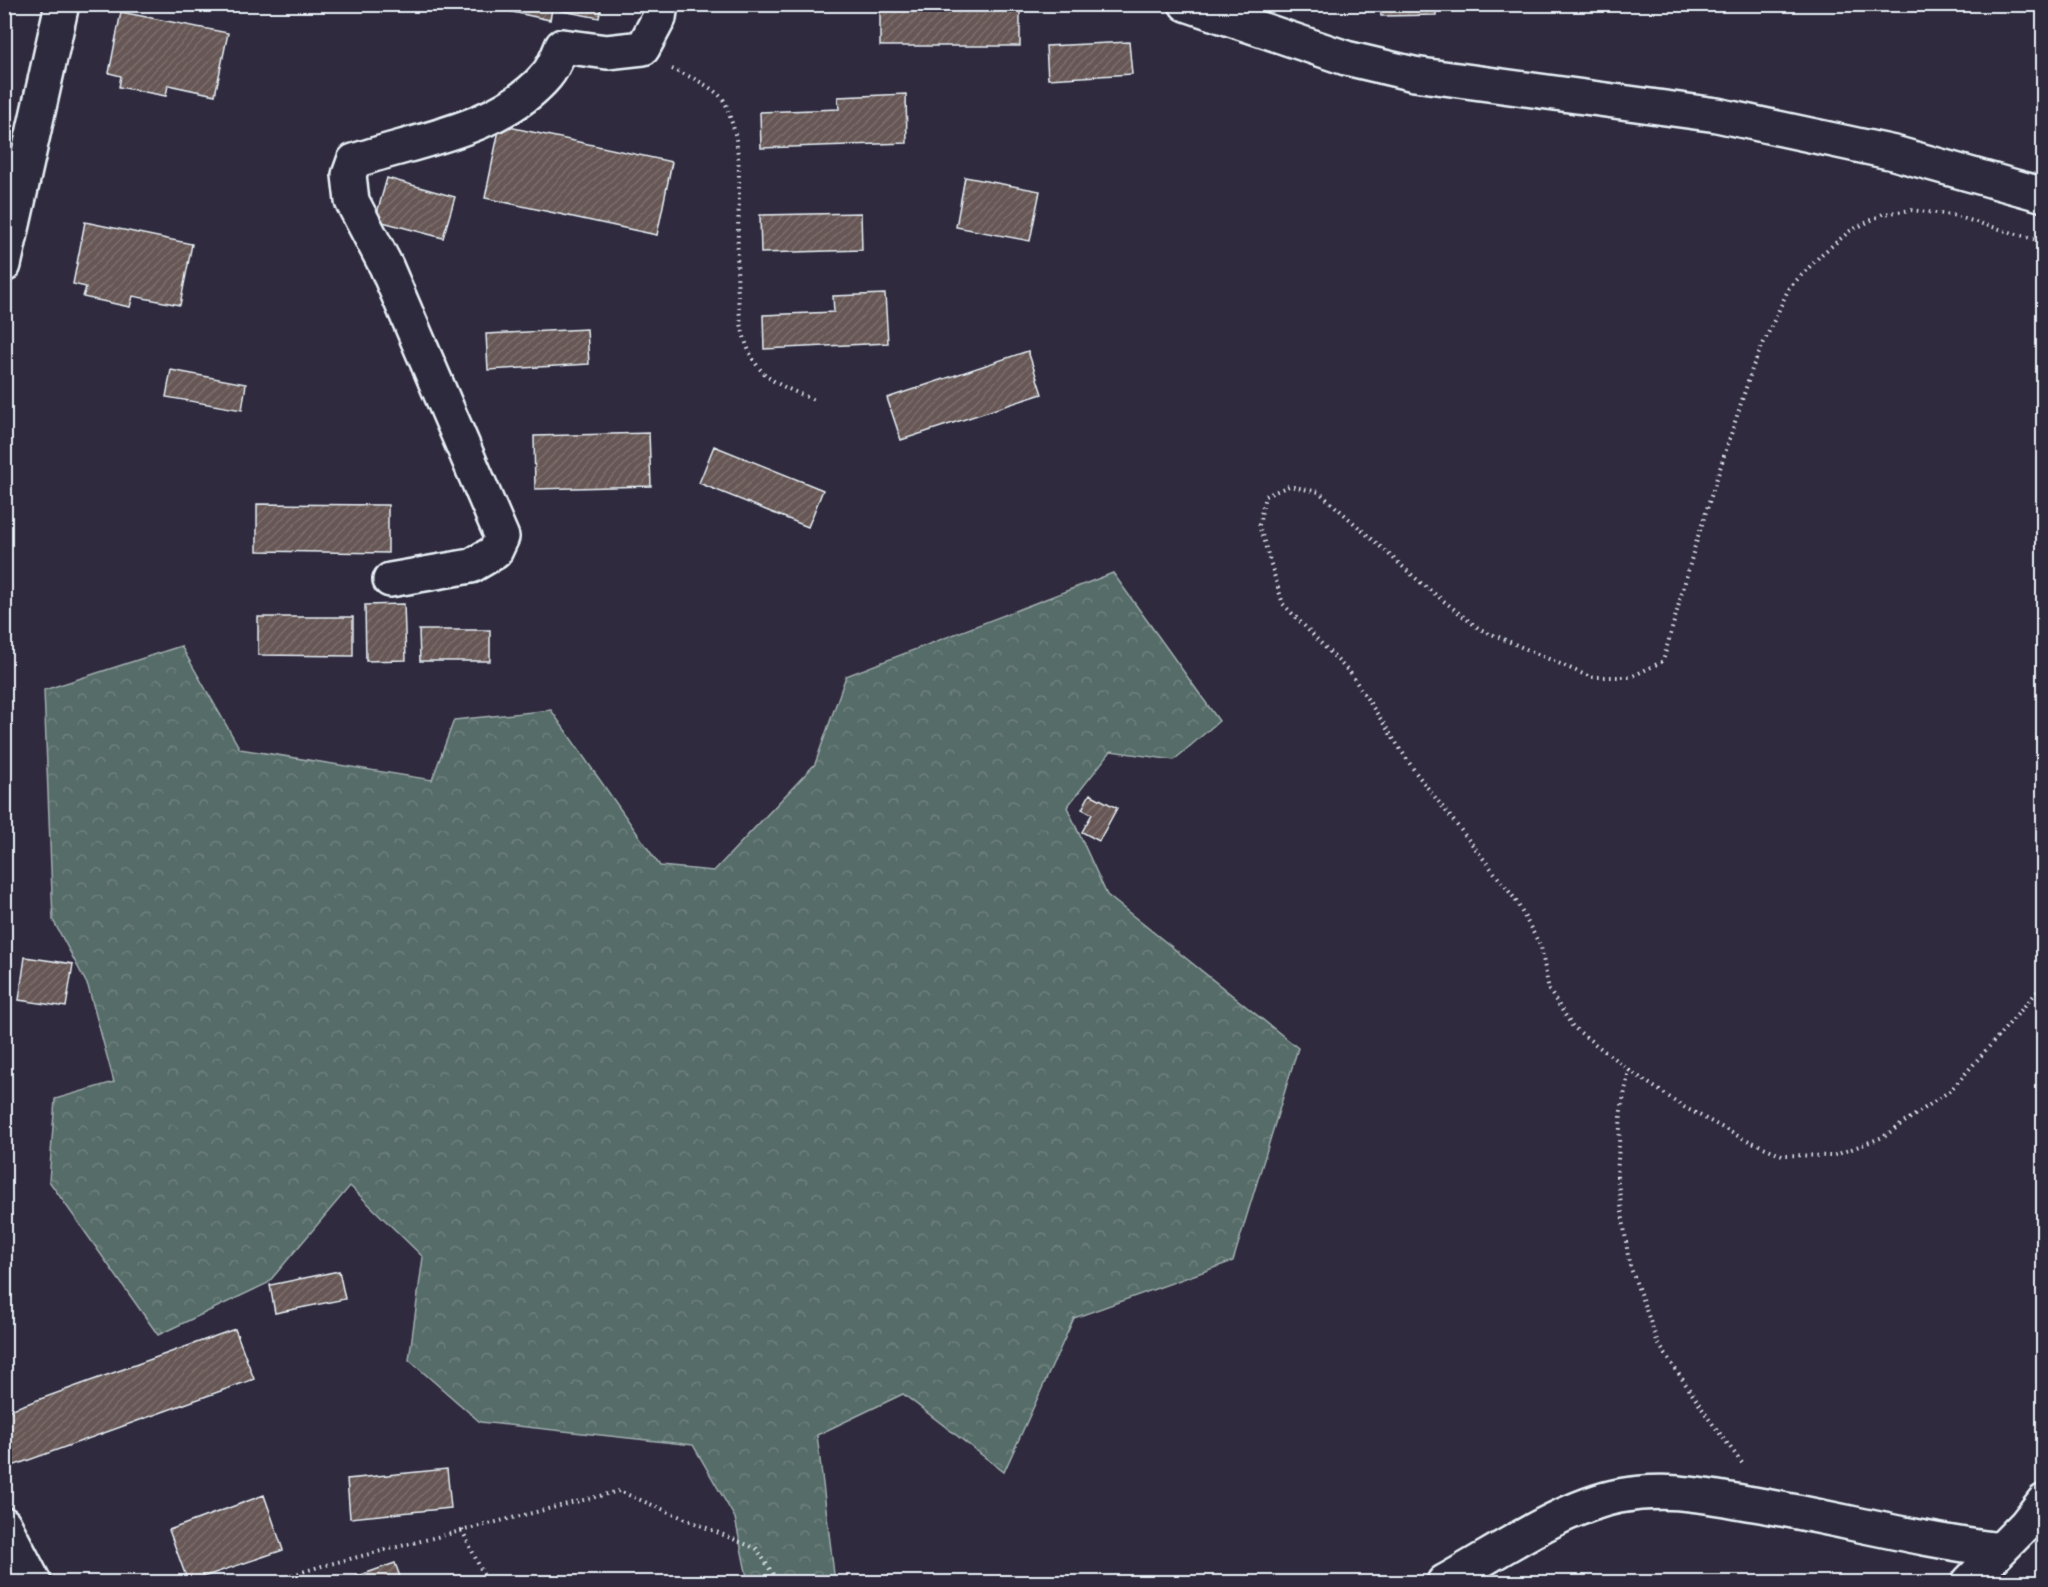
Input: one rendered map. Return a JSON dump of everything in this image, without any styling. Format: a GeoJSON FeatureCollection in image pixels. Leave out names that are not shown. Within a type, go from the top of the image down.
{"type":"FeatureCollection","features":[{"type":"Feature","properties":{"kind":"street"},"geometry":{"type":"LineString","coordinates":[[4,265],[62,4]]}},
{"type":"Feature","properties":{"kind":"street"},"geometry":{"type":"LineString","coordinates":[[390,580],[471,566],[495,552],[502,537],[386,266],[352,201],[349,175],[354,161],[489,117],[522,97],[548,74],[562,46],[608,52],[643,48],[659,18],[661,4]]}},
{"type":"Feature","properties":{"kind":"street"},"geometry":{"type":"LineString","coordinates":[[1186,4],[1346,58],[1414,74],[1717,115],[1894,153],[2043,195]]}},
{"type":"Feature","properties":{"kind":"street"},"geometry":{"type":"LineString","coordinates":[[1444,1582],[1572,1511],[1617,1497],[1671,1491],[1784,1510],[1955,1544],[2000,1550]]}},
{"type":"Feature","properties":{"kind":"street"},"geometry":{"type":"LineString","coordinates":[[1969,1582],[2026,1524],[2043,1501]]}},
{"type":"Feature","properties":{"kind":"street"},"geometry":{"type":"LineString","coordinates":[[4,1524],[34,1582]]}},
{"type":"Feature","properties":{"kind":"path"},"geometry":{"type":"LineString","coordinates":[[643,48],[666,66],[697,80],[723,100],[737,138],[739,250],[737,302],[748,348],[767,376],[816,401]]}},
{"type":"Feature","properties":{"kind":"path"},"geometry":{"type":"LineString","coordinates":[[2043,242],[1952,215],[1911,210],[1883,214],[1850,231],[1822,254],[1789,288],[1753,366],[1695,546],[1663,661],[1631,677],[1590,677],[1478,628],[1421,583],[1319,492],[1289,486],[1265,496],[1259,525],[1282,604],[1352,674],[1416,773],[1515,899],[1541,947],[1549,990],[1573,1027],[1629,1070],[1684,1107],[1738,1136],[1782,1155],[1833,1156],[1883,1137],[1952,1090],[2043,984]]}},
{"type":"Feature","properties":{"kind":"path"},"geometry":{"type":"LineString","coordinates":[[1629,1070],[1621,1111],[1617,1176],[1629,1263],[1658,1343],[1709,1419],[1756,1480],[1784,1510]]}},
{"type":"Feature","properties":{"kind":"path"},"geometry":{"type":"LineString","coordinates":[[269,1582],[619,1491],[757,1549],[778,1582]]}},
{"type":"Feature","properties":{"kind":"path"},"geometry":{"type":"LineString","coordinates":[[462,1530],[487,1582]]}},
{"type":"Feature","properties":{"kind":"green space"},"geometry":{"type":"Polygon","coordinates":[[[1113,573],[1219,721],[1174,760],[1111,751],[1067,807],[1107,895],[1298,1048],[1233,1261],[1074,1318],[1004,1472],[903,1394],[817,1435],[835,1582],[748,1582],[735,1518],[693,1445],[480,1422],[409,1360],[423,1257],[350,1186],[268,1283],[158,1335],[49,1181],[55,1099],[114,1082],[88,986],[53,920],[44,690],[181,646],[240,749],[432,780],[454,720],[551,710],[660,866],[714,871],[815,764],[846,676],[1113,573]]]}},
{"type":"Feature","properties":{"kind":"building"},"geometry":{"type":"Polygon","coordinates":[[[504,4],[602,4],[599,18],[552,9],[550,20],[503,10],[504,4]]]}},
{"type":"Feature","properties":{"kind":"building"},"geometry":{"type":"Polygon","coordinates":[[[1380,4],[1436,4],[1436,15],[1381,16],[1380,4]]]}},
{"type":"Feature","properties":{"kind":"building"},"geometry":{"type":"Polygon","coordinates":[[[880,5],[1020,6],[1020,46],[880,46],[880,5]]]}},
{"type":"Feature","properties":{"kind":"building"},"geometry":{"type":"Polygon","coordinates":[[[121,12],[228,33],[215,95],[168,85],[166,96],[119,87],[121,76],[109,73],[121,12]]]}},
{"type":"Feature","properties":{"kind":"building"},"geometry":{"type":"Polygon","coordinates":[[[1129,42],[1132,74],[1048,79],[1046,46],[1129,42]]]}},
{"type":"Feature","properties":{"kind":"building"},"geometry":{"type":"Polygon","coordinates":[[[906,94],[907,143],[761,148],[760,112],[839,109],[838,97],[906,94]]]}},
{"type":"Feature","properties":{"kind":"building"},"geometry":{"type":"Polygon","coordinates":[[[500,125],[672,162],[657,235],[485,198],[500,125]]]}},
{"type":"Feature","properties":{"kind":"building"},"geometry":{"type":"Polygon","coordinates":[[[965,177],[1040,191],[1030,241],[956,227],[965,177]]]}},
{"type":"Feature","properties":{"kind":"building"},"geometry":{"type":"Polygon","coordinates":[[[387,178],[455,197],[443,238],[375,220],[387,178]]]}},
{"type":"Feature","properties":{"kind":"building"},"geometry":{"type":"Polygon","coordinates":[[[861,213],[862,250],[761,253],[760,215],[861,213]]]}},
{"type":"Feature","properties":{"kind":"building"},"geometry":{"type":"Polygon","coordinates":[[[85,222],[192,244],[180,305],[133,296],[130,307],[83,297],[86,287],[73,284],[85,222]]]}},
{"type":"Feature","properties":{"kind":"building"},"geometry":{"type":"Polygon","coordinates":[[[885,294],[888,343],[764,349],[763,315],[834,312],[833,296],[885,294]]]}},
{"type":"Feature","properties":{"kind":"building"},"geometry":{"type":"Polygon","coordinates":[[[587,329],[589,364],[488,370],[486,334],[587,329]]]}},
{"type":"Feature","properties":{"kind":"building"},"geometry":{"type":"Polygon","coordinates":[[[1028,351],[1042,394],[901,440],[887,398],[1028,351]]]}},
{"type":"Feature","properties":{"kind":"building"},"geometry":{"type":"Polygon","coordinates":[[[171,370],[246,384],[242,410],[166,397],[171,370]]]}},
{"type":"Feature","properties":{"kind":"building"},"geometry":{"type":"Polygon","coordinates":[[[649,433],[651,486],[535,489],[534,436],[649,433]]]}},
{"type":"Feature","properties":{"kind":"building"},"geometry":{"type":"Polygon","coordinates":[[[714,446],[823,490],[808,527],[699,483],[714,446]]]}},
{"type":"Feature","properties":{"kind":"building"},"geometry":{"type":"Polygon","coordinates":[[[257,504],[388,505],[388,553],[257,551],[257,504]]]}},
{"type":"Feature","properties":{"kind":"building"},"geometry":{"type":"Polygon","coordinates":[[[404,604],[406,660],[366,661],[365,605],[404,604]]]}},
{"type":"Feature","properties":{"kind":"building"},"geometry":{"type":"Polygon","coordinates":[[[258,617],[353,617],[353,656],[258,655],[258,617]]]}},
{"type":"Feature","properties":{"kind":"building"},"geometry":{"type":"Polygon","coordinates":[[[419,630],[490,630],[490,661],[420,661],[419,630]]]}},
{"type":"Feature","properties":{"kind":"building"},"geometry":{"type":"Polygon","coordinates":[[[1090,794],[1117,808],[1099,841],[1082,832],[1092,814],[1082,809],[1090,794]]]}},
{"type":"Feature","properties":{"kind":"building"},"geometry":{"type":"Polygon","coordinates":[[[25,957],[73,964],[66,1007],[19,1000],[25,957]]]}},
{"type":"Feature","properties":{"kind":"building"},"geometry":{"type":"Polygon","coordinates":[[[339,1271],[345,1299],[275,1313],[270,1285],[339,1271]]]}},
{"type":"Feature","properties":{"kind":"building"},"geometry":{"type":"Polygon","coordinates":[[[235,1329],[254,1379],[4,1469],[4,1412],[235,1329]]]}},
{"type":"Feature","properties":{"kind":"building"},"geometry":{"type":"Polygon","coordinates":[[[447,1469],[451,1508],[350,1518],[347,1479],[447,1469]]]}},
{"type":"Feature","properties":{"kind":"building"},"geometry":{"type":"Polygon","coordinates":[[[264,1495],[283,1550],[188,1582],[169,1530],[264,1495]]]}},
{"type":"Feature","properties":{"kind":"building"},"geometry":{"type":"Polygon","coordinates":[[[395,1563],[402,1582],[341,1582],[395,1563]]]}}]}
